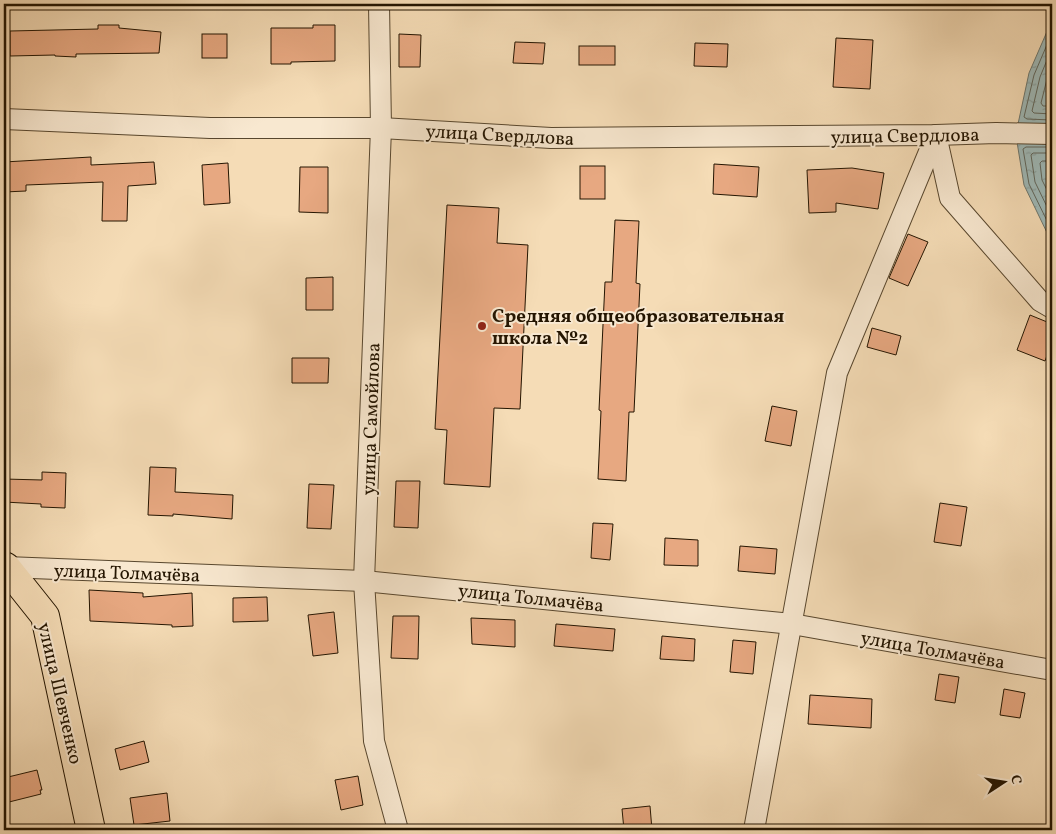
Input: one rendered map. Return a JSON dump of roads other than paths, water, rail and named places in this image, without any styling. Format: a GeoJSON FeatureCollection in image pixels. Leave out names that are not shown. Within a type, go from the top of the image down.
{"type":"FeatureCollection","features":[{"type":"Feature","properties":{"kind":"main road","name":"улица Шевченко"},"geometry":{"type":"LineString","coordinates":[[5,567],[45,616],[91,830]]}},
{"type":"Feature","properties":{"kind":"street","name":"улица Самойлова"},"geometry":{"type":"LineString","coordinates":[[379,4],[380,128],[364,581],[374,741],[398,830]]}},
{"type":"Feature","properties":{"kind":"street","name":"улица Свердлова"},"geometry":{"type":"LineString","coordinates":[[4,119],[210,128],[380,128],[551,138],[1052,134]]}},
{"type":"Feature","properties":{"kind":"street"},"geometry":{"type":"LineString","coordinates":[[936,135],[950,198],[1040,301],[1052,308]]}},
{"type":"Feature","properties":{"kind":"street"},"geometry":{"type":"LineString","coordinates":[[754,830],[837,373],[936,135]]}},
{"type":"Feature","properties":{"kind":"street","name":"улица Толмачёва"},"geometry":{"type":"LineString","coordinates":[[5,567],[364,581],[792,624],[1052,670]]}},
{"type":"Feature","properties":{"kind":"water"},"geometry":{"type":"Polygon","coordinates":[[[1052,20],[1052,125],[1018,124],[1029,73],[1052,20]]]}},
{"type":"Feature","properties":{"kind":"water"},"geometry":{"type":"Polygon","coordinates":[[[1017,142],[1052,142],[1052,243],[1024,185],[1017,142]]]}},
{"type":"Feature","properties":{"kind":"place","name":"Средняя общеобразовательная школа №2"},"geometry":{"type":"Point","coordinates":[482,326]}}]}
